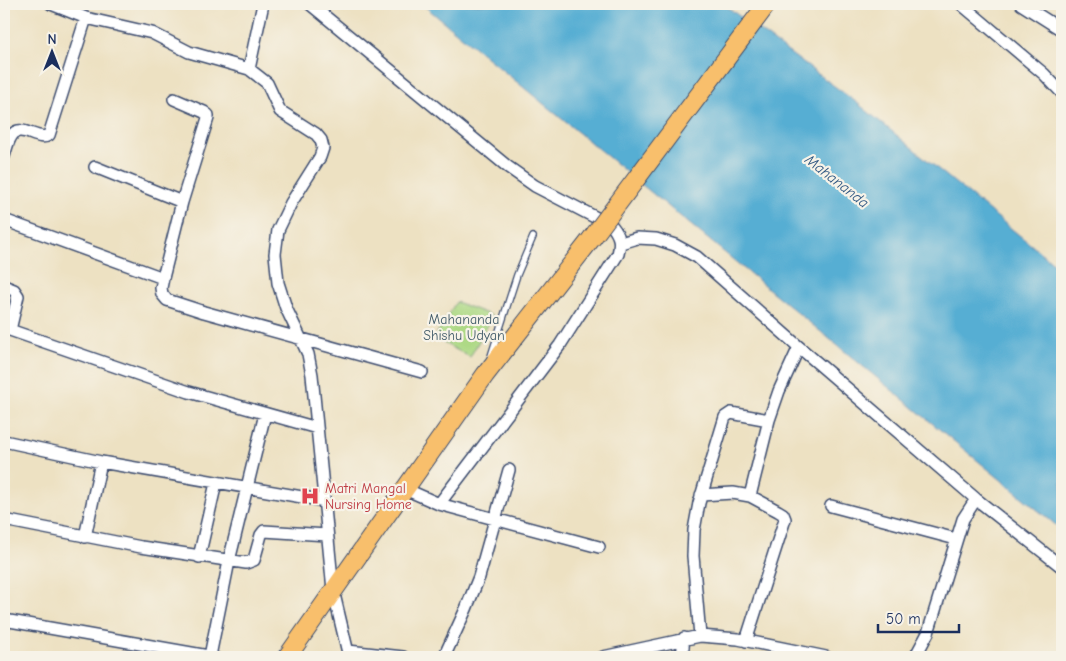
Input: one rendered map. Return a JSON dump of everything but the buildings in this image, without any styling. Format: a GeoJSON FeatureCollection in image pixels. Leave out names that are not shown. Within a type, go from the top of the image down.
{"type":"FeatureCollection","features":[{"type":"Feature","properties":{"kind":"main road"},"geometry":{"type":"LineString","coordinates":[[281,657],[309,624],[485,375],[592,238],[767,4]]}},
{"type":"Feature","properties":{"kind":"main road"},"geometry":{"type":"LineString","coordinates":[[287,657],[297,649],[309,624]]}},
{"type":"Feature","properties":{"kind":"street"},"geometry":{"type":"LineString","coordinates":[[51,4],[86,18],[152,33],[189,52],[249,69],[267,83],[280,111],[316,134],[321,140],[323,148],[320,157],[291,203],[278,230],[275,254],[278,283],[283,299],[308,354],[312,375],[333,590],[348,654],[403,657]]}},
{"type":"Feature","properties":{"kind":"street"},"geometry":{"type":"LineString","coordinates":[[249,69],[263,4]]}},
{"type":"Feature","properties":{"kind":"street"},"geometry":{"type":"LineString","coordinates":[[310,4],[508,167],[535,186],[612,226],[619,234],[618,254],[560,345],[439,504]]}},
{"type":"Feature","properties":{"kind":"street"},"geometry":{"type":"LineString","coordinates":[[961,4],[1044,74],[1062,93]]}},
{"type":"Feature","properties":{"kind":"street"},"geometry":{"type":"LineString","coordinates":[[1021,4],[1062,30]]}},
{"type":"Feature","properties":{"kind":"street"},"geometry":{"type":"LineString","coordinates":[[4,156],[12,135],[16,131],[43,137],[49,135],[86,18]]}},
{"type":"Feature","properties":{"kind":"street"},"geometry":{"type":"LineString","coordinates":[[174,99],[208,115],[182,202],[163,278],[162,294],[167,300],[422,372]]}},
{"type":"Feature","properties":{"kind":"street"},"geometry":{"type":"LineString","coordinates":[[95,167],[182,202]]}},
{"type":"Feature","properties":{"kind":"street"},"geometry":{"type":"LineString","coordinates":[[4,220],[163,278]]}},
{"type":"Feature","properties":{"kind":"street"},"geometry":{"type":"LineString","coordinates":[[620,243],[636,238],[656,239],[675,245],[697,257],[976,500],[1062,566]]}},
{"type":"Feature","properties":{"kind":"street"},"geometry":{"type":"LineString","coordinates":[[4,286],[14,290],[18,296],[7,329],[188,392],[317,428]]}},
{"type":"Feature","properties":{"kind":"street"},"geometry":{"type":"LineString","coordinates":[[750,496],[769,420],[779,391],[799,347]]}},
{"type":"Feature","properties":{"kind":"street"},"geometry":{"type":"LineString","coordinates":[[700,636],[693,556],[694,530],[701,495],[725,417],[731,413],[769,420]]}},
{"type":"Feature","properties":{"kind":"street"},"geometry":{"type":"LineString","coordinates":[[4,620],[212,657],[229,561],[265,414]]}},
{"type":"Feature","properties":{"kind":"street"},"geometry":{"type":"LineString","coordinates":[[4,441],[101,462],[324,501]]}},
{"type":"Feature","properties":{"kind":"street"},"geometry":{"type":"LineString","coordinates":[[85,537],[101,462]]}},
{"type":"Feature","properties":{"kind":"street"},"geometry":{"type":"LineString","coordinates":[[444,657],[479,576],[509,470]]}},
{"type":"Feature","properties":{"kind":"street"},"geometry":{"type":"LineString","coordinates":[[199,557],[216,483]]}},
{"type":"Feature","properties":{"kind":"street"},"geometry":{"type":"LineString","coordinates":[[404,490],[439,504],[599,547]]}},
{"type":"Feature","properties":{"kind":"street"},"geometry":{"type":"LineString","coordinates":[[701,495],[733,493],[750,496],[783,514],[785,519],[746,641]]}},
{"type":"Feature","properties":{"kind":"street"},"geometry":{"type":"LineString","coordinates":[[915,657],[928,633],[942,593],[963,519],[976,500]]}},
{"type":"Feature","properties":{"kind":"street"},"geometry":{"type":"LineString","coordinates":[[831,506],[956,539]]}},
{"type":"Feature","properties":{"kind":"street"},"geometry":{"type":"LineString","coordinates":[[4,520],[85,537],[199,557],[250,563],[254,560],[261,535],[264,531],[327,535]]}},
{"type":"Feature","properties":{"kind":"street"},"geometry":{"type":"LineString","coordinates":[[603,657],[700,636],[746,641],[828,657]]}},
{"type":"Feature","properties":{"kind":"street"},"geometry":{"type":"LineString","coordinates":[[682,657],[684,638]]}},
{"type":"Feature","properties":{"kind":"lane"},"geometry":{"type":"LineString","coordinates":[[485,375],[506,305],[533,237]]}},
{"type":"Feature","properties":{"kind":"green space","name":"Mahananda Shishu Udyan"},"geometry":{"type":"Polygon","coordinates":[[[456,302],[493,316],[470,357],[434,338],[456,302]]]}},
{"type":"Feature","properties":{"kind":"water","name":"Mahananda"},"geometry":{"type":"Polygon","coordinates":[[[422,4],[723,4],[856,102],[1062,270],[1062,530],[422,4]]]}},
{"type":"Feature","properties":{"kind":"place","name":"Matri Mangal Nursing Home"},"geometry":{"type":"Point","coordinates":[310,496]}}]}
